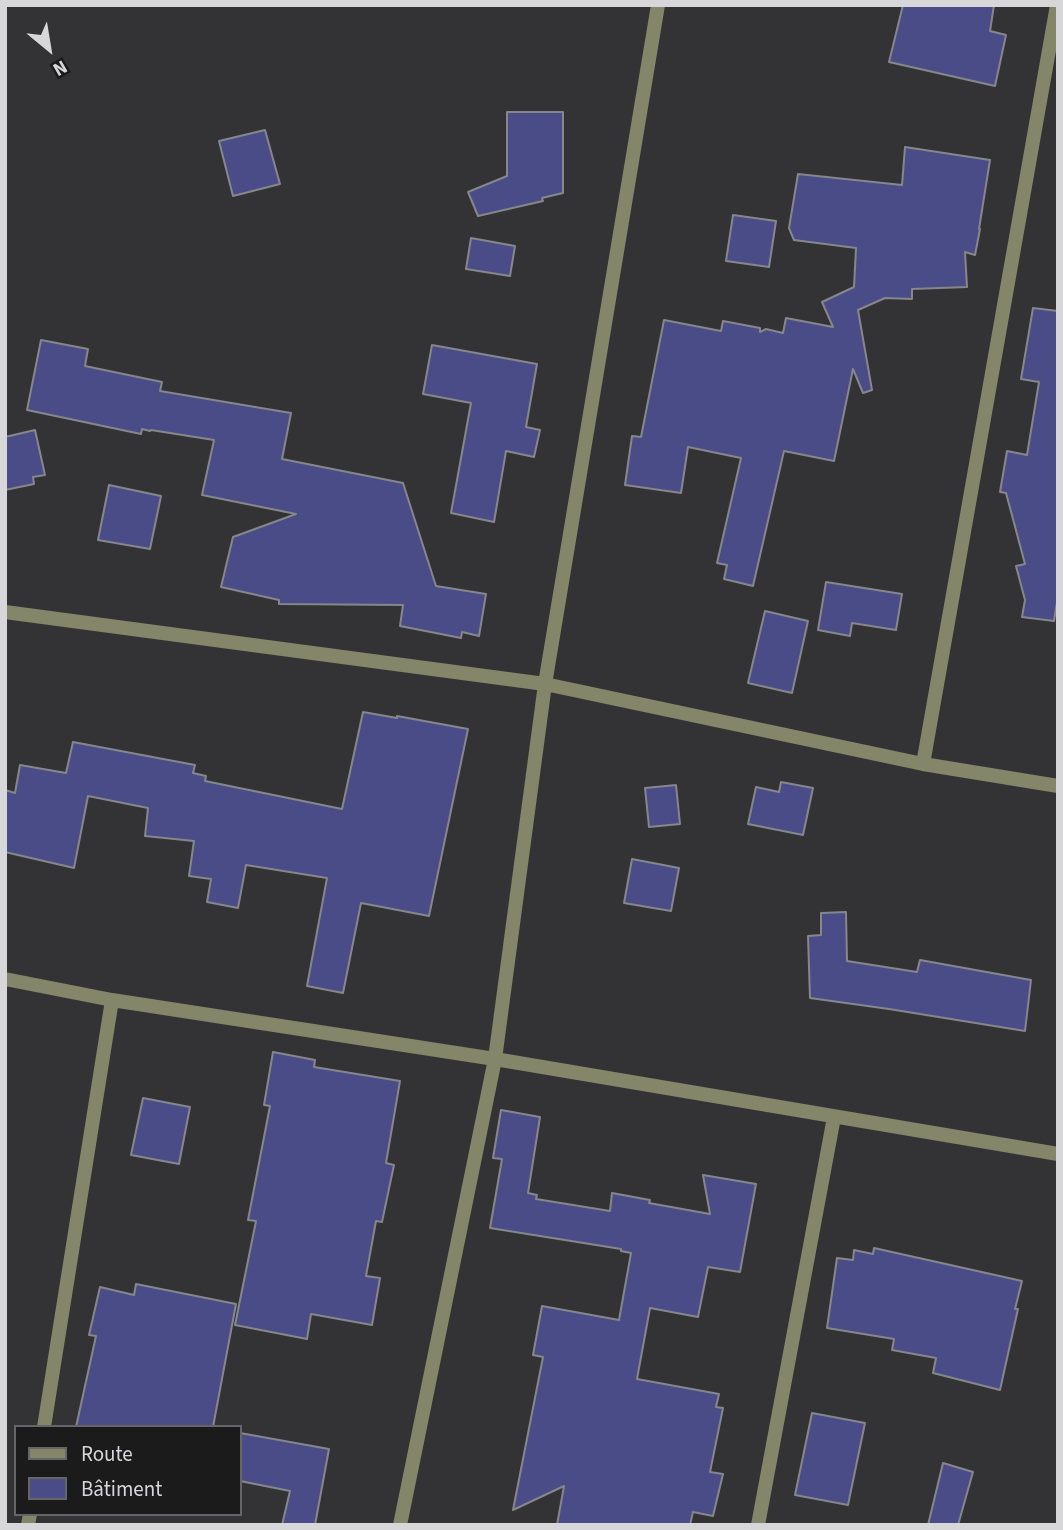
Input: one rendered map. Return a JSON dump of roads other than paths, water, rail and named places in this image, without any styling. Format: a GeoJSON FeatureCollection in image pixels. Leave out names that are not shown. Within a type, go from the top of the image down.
{"type":"FeatureCollection","features":[{"type":"Feature","properties":{"kind":"street"},"geometry":{"type":"LineString","coordinates":[[400,1525],[495,1059],[545,684],[658,5]]}},
{"type":"Feature","properties":{"kind":"street"},"geometry":{"type":"LineString","coordinates":[[923,764],[1056,5]]}},
{"type":"Feature","properties":{"kind":"street"},"geometry":{"type":"LineString","coordinates":[[5,612],[545,684],[923,764],[1058,786]]}},
{"type":"Feature","properties":{"kind":"street"},"geometry":{"type":"LineString","coordinates":[[5,979],[112,1000],[495,1059],[1058,1154]]}},
{"type":"Feature","properties":{"kind":"street"},"geometry":{"type":"LineString","coordinates":[[44,1425],[112,1000]]}},
{"type":"Feature","properties":{"kind":"street"},"geometry":{"type":"LineString","coordinates":[[758,1525],[834,1117]]}}]}
